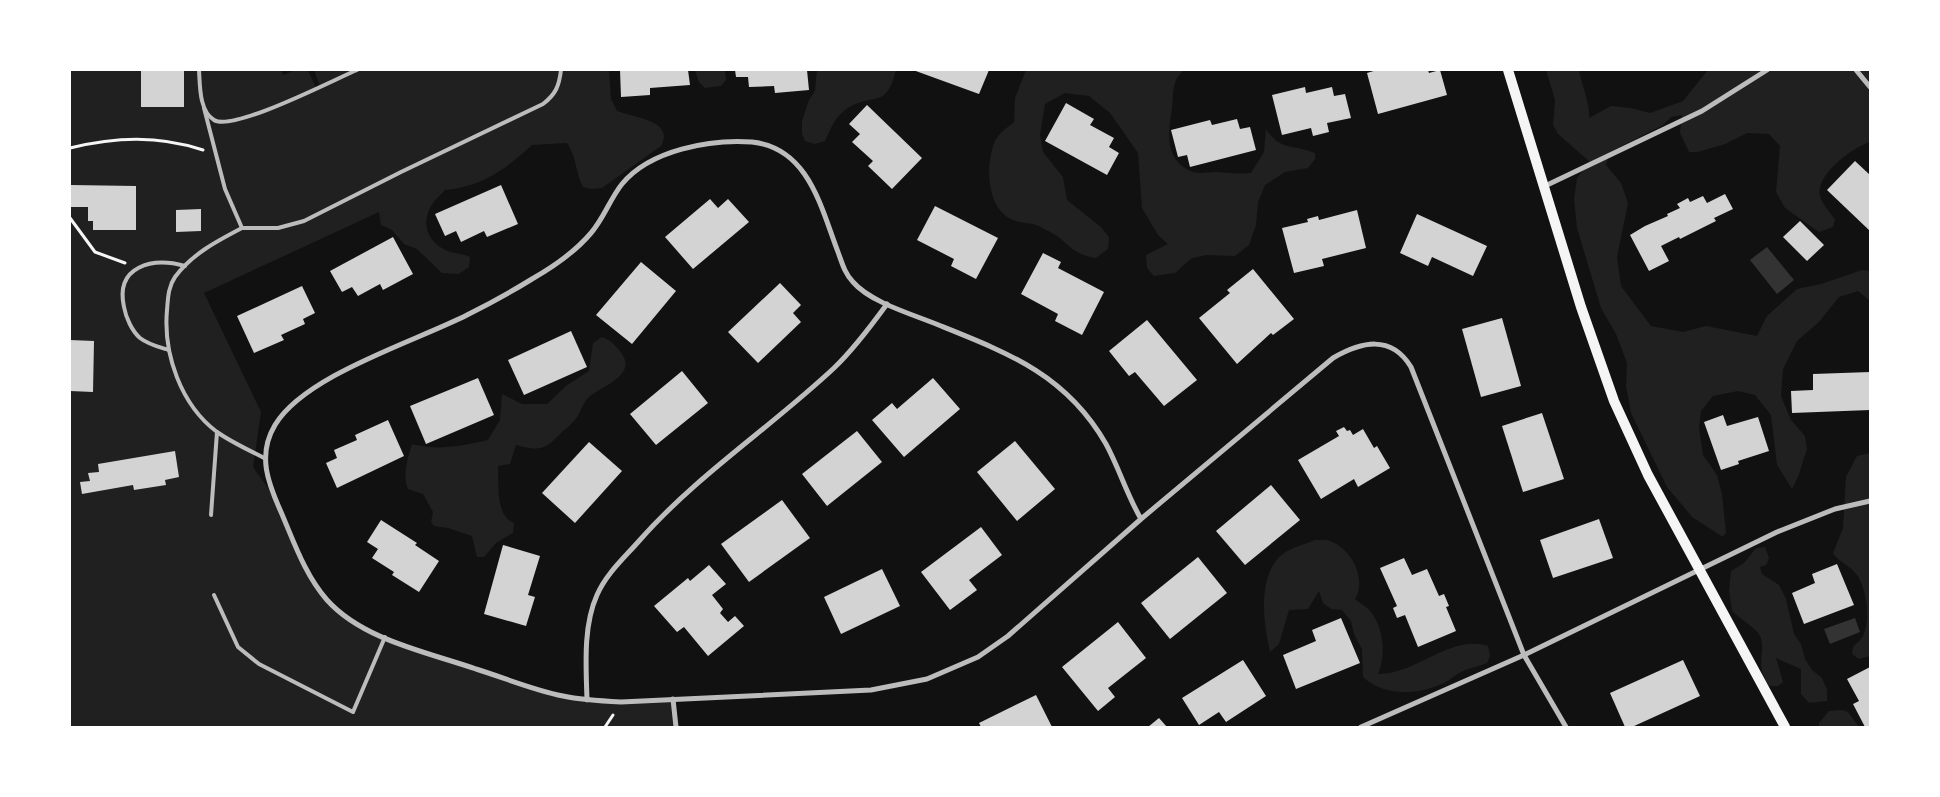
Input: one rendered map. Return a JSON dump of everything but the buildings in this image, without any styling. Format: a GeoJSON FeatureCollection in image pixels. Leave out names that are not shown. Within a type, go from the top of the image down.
{"type":"FeatureCollection","features":[{"type":"Feature","properties":{"kind":"main road"},"geometry":{"type":"LineString","coordinates":[[1508,70],[1546,186],[1581,307],[1614,401],[1648,475],[1785,727]]}},
{"type":"Feature","properties":{"kind":"street"},"geometry":{"type":"LineString","coordinates":[[1546,186],[1702,111],[1767,70]]}},
{"type":"Feature","properties":{"kind":"street"},"geometry":{"type":"LineString","coordinates":[[1856,70],[1870,87]]}},
{"type":"Feature","properties":{"kind":"street"},"geometry":{"type":"LineString","coordinates":[[1140,519],[1107,446],[1090,419],[1060,386],[1029,366],[966,336],[887,304],[861,290],[846,273],[812,184],[796,161],[783,152],[755,142],[707,144],[687,148],[662,156],[634,172],[622,184],[592,232],[540,275],[468,315],[354,367],[313,389],[295,402],[274,427],[264,458],[265,470],[272,491],[307,573],[328,601],[345,616],[367,630],[384,637],[537,689],[587,700],[621,702],[871,690],[927,679],[978,657],[1008,636],[1140,519],[1333,358],[1362,346],[1383,344],[1390,346],[1405,356],[1419,385],[1524,655],[1566,727]]}},
{"type":"Feature","properties":{"kind":"street"},"geometry":{"type":"LineString","coordinates":[[587,700],[586,654],[591,612],[597,594],[608,576],[666,511],[834,368],[869,329],[887,304]]}},
{"type":"Feature","properties":{"kind":"street"},"geometry":{"type":"LineString","coordinates":[[1361,727],[1524,655],[1698,569],[1785,529],[1835,509],[1870,501]]}},
{"type":"Feature","properties":{"kind":"street"},"geometry":{"type":"LineString","coordinates":[[673,699],[676,727]]}},
{"type":"Feature","properties":{"kind":"lane"},"geometry":{"type":"LineString","coordinates":[[199,70],[204,108],[215,155],[225,190],[242,228]]}},
{"type":"Feature","properties":{"kind":"lane"},"geometry":{"type":"LineString","coordinates":[[204,108],[213,120],[222,122],[242,120],[356,70]]}},
{"type":"Feature","properties":{"kind":"lane"},"geometry":{"type":"LineString","coordinates":[[264,458],[217,432],[198,414],[182,390],[169,350],[166,325],[168,294],[174,279],[190,260],[216,242],[242,228],[278,228],[298,224],[543,104],[554,96],[559,85],[561,70]]}},
{"type":"Feature","properties":{"kind":"lane"},"geometry":{"type":"LineString","coordinates":[[169,350],[150,344],[139,337],[125,312],[122,299],[124,282],[138,267],[172,262],[185,266]]}},
{"type":"Feature","properties":{"kind":"lane"},"geometry":{"type":"LineString","coordinates":[[211,515],[217,432]]}},
{"type":"Feature","properties":{"kind":"lane"},"geometry":{"type":"LineString","coordinates":[[214,595],[238,647],[259,664],[353,712],[384,637]]}},
{"type":"Feature","properties":{"kind":"path"},"geometry":{"type":"LineString","coordinates":[[70,148],[120,140],[154,139],[178,142],[215,155]]}},
{"type":"Feature","properties":{"kind":"path"},"geometry":{"type":"LineString","coordinates":[[70,218],[95,252],[138,267]]}},
{"type":"Feature","properties":{"kind":"shaded area"},"geometry":{"type":"Polygon","coordinates":[[[70,70],[281,70],[283,75],[295,70],[308,70],[316,88],[320,86],[314,70],[609,70],[611,99],[617,111],[651,121],[658,125],[664,137],[661,146],[602,188],[591,189],[583,187],[573,154],[567,143],[532,145],[513,162],[481,181],[445,190],[435,201],[427,215],[428,234],[441,248],[470,257],[469,267],[459,274],[442,273],[417,249],[404,244],[392,230],[381,225],[379,212],[204,293],[261,412],[253,467],[283,509],[284,518],[307,573],[328,601],[367,630],[399,643],[562,696],[621,702],[673,699],[676,727],[70,727],[70,70]]]}},
{"type":"Feature","properties":{"kind":"shaded area"},"geometry":{"type":"Polygon","coordinates":[[[695,70],[725,70],[726,80],[721,86],[705,88],[699,82],[695,70]]]}},
{"type":"Feature","properties":{"kind":"shaded area"},"geometry":{"type":"Polygon","coordinates":[[[817,70],[896,70],[888,91],[878,98],[857,103],[848,108],[834,123],[825,141],[815,144],[805,141],[802,134],[802,121],[809,100],[815,91],[817,70]]]}},
{"type":"Feature","properties":{"kind":"shaded area"},"geometry":{"type":"Polygon","coordinates":[[[1026,70],[1184,70],[1175,83],[1169,136],[1170,145],[1177,161],[1193,172],[1251,173],[1264,152],[1266,129],[1277,141],[1283,144],[1315,153],[1315,159],[1308,168],[1285,172],[1265,185],[1258,202],[1256,225],[1249,245],[1235,256],[1207,255],[1192,258],[1175,273],[1154,276],[1147,268],[1146,255],[1168,244],[1158,235],[1142,208],[1138,153],[1110,113],[1089,96],[1065,93],[1045,104],[1040,135],[1043,152],[1063,177],[1067,200],[1101,227],[1109,237],[1108,249],[1096,258],[1087,256],[1041,227],[1015,221],[1004,214],[997,206],[993,196],[989,173],[992,151],[998,136],[1014,122],[1015,98],[1026,70]]]}},
{"type":"Feature","properties":{"kind":"shaded area"},"geometry":{"type":"Polygon","coordinates":[[[1546,70],[1579,70],[1587,100],[1589,118],[1611,106],[1631,108],[1650,113],[1683,101],[1708,70],[1870,70],[1870,142],[1845,156],[1823,179],[1820,196],[1835,220],[1833,227],[1819,232],[1785,208],[1776,192],[1780,146],[1769,134],[1747,133],[1725,144],[1698,152],[1689,152],[1680,133],[1682,115],[1671,117],[1663,125],[1610,152],[1606,165],[1621,183],[1628,203],[1617,257],[1621,286],[1651,326],[1683,332],[1706,326],[1757,336],[1767,316],[1797,289],[1821,284],[1862,270],[1870,271],[1870,301],[1858,291],[1839,297],[1819,322],[1797,341],[1783,369],[1781,396],[1791,420],[1805,436],[1807,449],[1792,489],[1777,465],[1771,415],[1755,395],[1738,391],[1713,396],[1701,411],[1699,427],[1703,455],[1717,475],[1722,494],[1726,532],[1723,537],[1692,517],[1667,487],[1631,413],[1626,386],[1627,363],[1616,334],[1601,308],[1577,228],[1574,199],[1577,178],[1590,162],[1558,134],[1553,125],[1555,100],[1546,70]]]}},
{"type":"Feature","properties":{"kind":"shaded area"},"geometry":{"type":"Polygon","coordinates":[[[1767,247],[1794,280],[1777,294],[1750,260],[1767,247]]]}},
{"type":"Feature","properties":{"kind":"shaded area"},"geometry":{"type":"Polygon","coordinates":[[[602,337],[613,344],[622,354],[625,369],[615,380],[589,397],[574,421],[552,442],[537,448],[516,445],[510,464],[498,466],[499,498],[504,514],[514,523],[513,533],[496,543],[484,557],[477,557],[472,536],[448,528],[434,526],[431,522],[433,512],[423,494],[408,489],[406,472],[412,444],[441,447],[459,446],[488,440],[500,420],[502,394],[522,404],[547,404],[566,386],[589,371],[593,343],[602,337]]]}},
{"type":"Feature","properties":{"kind":"shaded area"},"geometry":{"type":"Polygon","coordinates":[[[1870,453],[1870,656],[1859,659],[1852,654],[1853,647],[1861,639],[1866,624],[1867,606],[1865,596],[1856,574],[1833,553],[1843,528],[1846,477],[1857,456],[1870,453]]]}},
{"type":"Feature","properties":{"kind":"shaded area"},"geometry":{"type":"Polygon","coordinates":[[[1315,540],[1327,540],[1338,545],[1351,558],[1355,566],[1359,583],[1355,599],[1371,612],[1381,634],[1383,651],[1378,674],[1406,668],[1461,645],[1488,646],[1490,656],[1487,663],[1459,673],[1444,683],[1424,690],[1402,692],[1381,688],[1363,677],[1362,649],[1354,634],[1351,621],[1342,610],[1331,609],[1323,603],[1319,591],[1308,609],[1289,610],[1279,644],[1270,652],[1264,616],[1267,578],[1279,557],[1291,549],[1315,540]]]}},
{"type":"Feature","properties":{"kind":"shaded area"},"geometry":{"type":"Polygon","coordinates":[[[1765,547],[1769,558],[1766,565],[1760,567],[1762,574],[1779,585],[1786,599],[1794,634],[1801,644],[1805,659],[1812,670],[1822,678],[1827,690],[1827,701],[1809,703],[1801,694],[1801,669],[1776,658],[1783,682],[1778,686],[1769,686],[1762,671],[1762,645],[1759,634],[1732,611],[1729,591],[1731,571],[1744,563],[1756,548],[1765,547]]]}},
{"type":"Feature","properties":{"kind":"shaded area"},"geometry":{"type":"Polygon","coordinates":[[[1855,618],[1860,632],[1830,644],[1824,629],[1855,618]]]}},
{"type":"Feature","properties":{"kind":"shaded area"},"geometry":{"type":"Polygon","coordinates":[[[1842,710],[1848,712],[1859,727],[1819,727],[1819,723],[1829,711],[1842,710]]]}}]}
